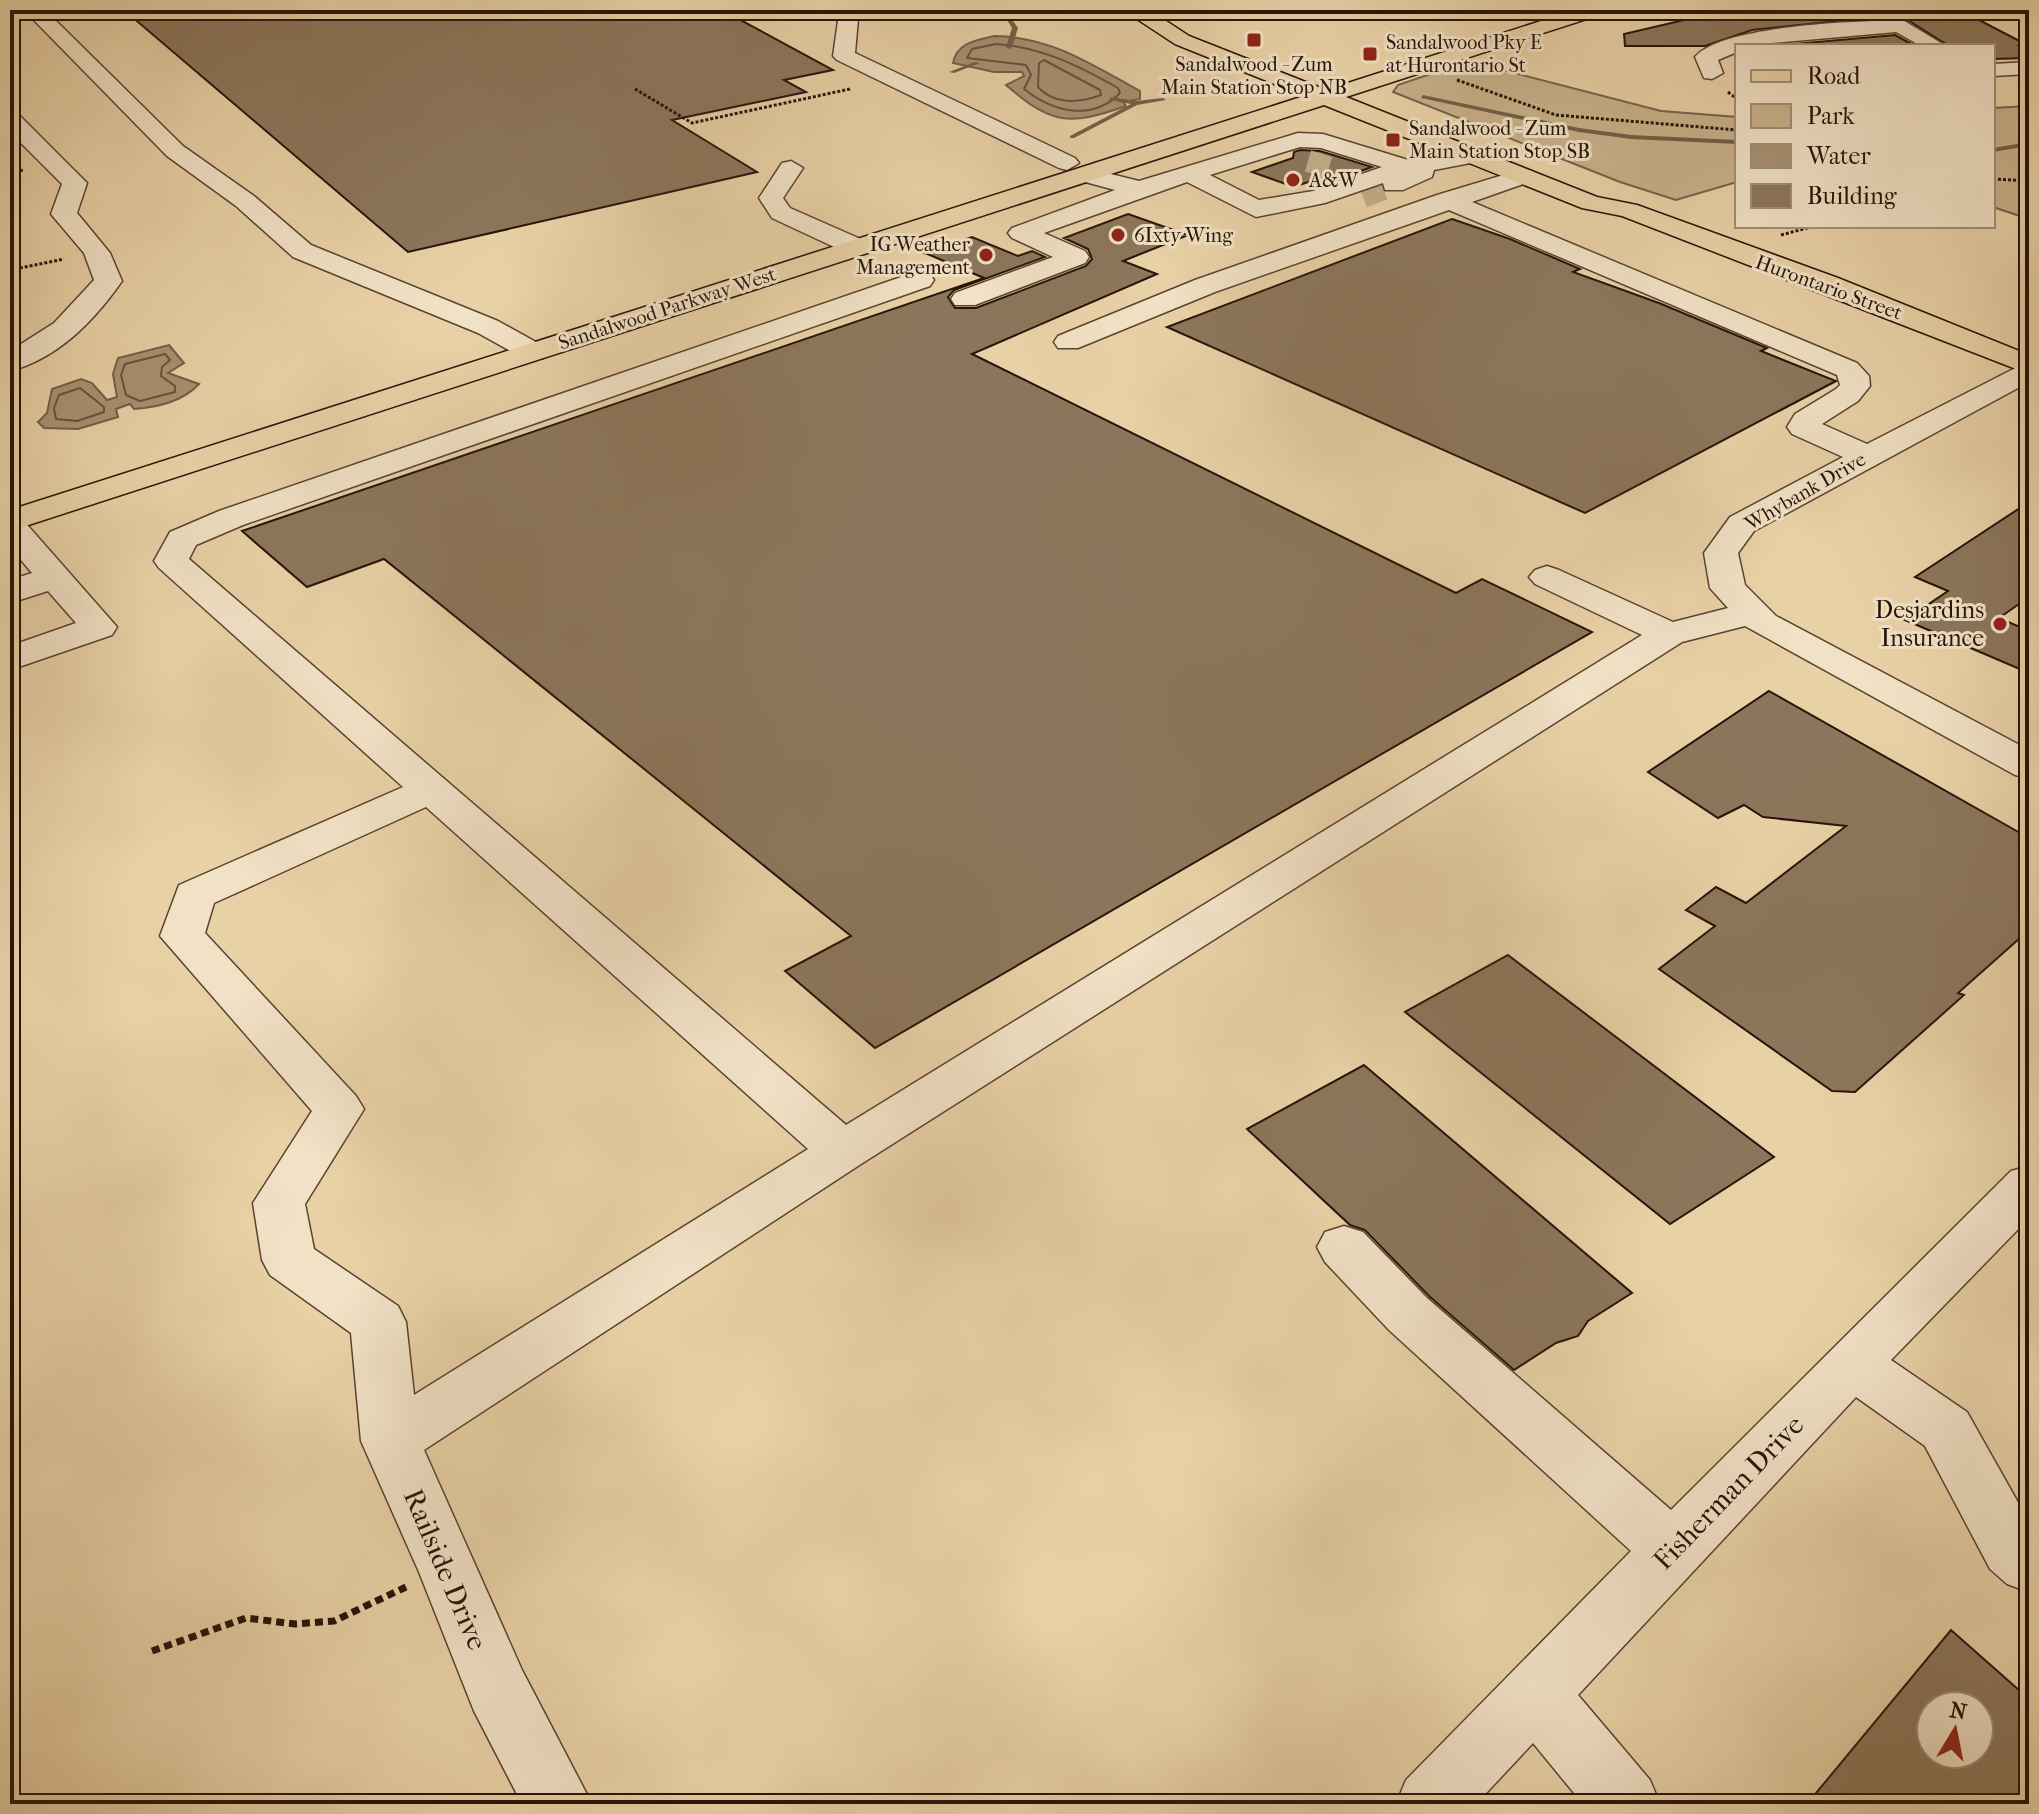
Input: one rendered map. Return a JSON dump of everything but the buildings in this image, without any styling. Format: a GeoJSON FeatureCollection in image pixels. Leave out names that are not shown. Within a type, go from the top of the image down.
{"type":"FeatureCollection","features":[{"type":"Feature","properties":{"kind":"main road"},"geometry":{"type":"LineString","coordinates":[[1317,89],[1549,10]]}},
{"type":"Feature","properties":{"kind":"main road"},"geometry":{"type":"LineString","coordinates":[[1317,89],[1349,90],[1595,10]]}},
{"type":"Feature","properties":{"kind":"main road","name":"Hurontario Street"},"geometry":{"type":"LineString","coordinates":[[1138,12],[1182,40],[1317,89],[1591,203],[1628,210],[1828,284],[2029,368]]}},
{"type":"Feature","properties":{"kind":"main road","name":"Sandalwood Parkway West"},"geometry":{"type":"LineString","coordinates":[[10,524],[524,346],[1317,89]]}},
{"type":"Feature","properties":{"kind":"main road","name":"Sandalwood Parkway West"},"geometry":{"type":"LineString","coordinates":[[1077,169],[1218,132],[1317,89]]}},
{"type":"Feature","properties":{"kind":"main road","name":"Hurontario Street"},"geometry":{"type":"LineString","coordinates":[[1349,90],[1614,193],[1628,210]]}},
{"type":"Feature","properties":{"kind":"main road","name":"Sandalwood Parkway West"},"geometry":{"type":"LineString","coordinates":[[10,496],[524,346]]}},
{"type":"Feature","properties":{"kind":"street"},"geometry":{"type":"LineString","coordinates":[[34,10],[175,151],[245,201],[302,251],[524,346]]}},
{"type":"Feature","properties":{"kind":"street"},"geometry":{"type":"LineString","coordinates":[[834,10],[848,19],[844,56],[1077,169],[1152,186],[1198,206]]}},
{"type":"Feature","properties":{"kind":"street"},"geometry":{"type":"LineString","coordinates":[[1872,10],[1932,44]]}},
{"type":"Feature","properties":{"kind":"street"},"geometry":{"type":"LineString","coordinates":[[1742,44],[1800,31],[1899,26]]}},
{"type":"Feature","properties":{"kind":"street"},"geometry":{"type":"LineString","coordinates":[[1712,73],[1706,57],[1735,46]]}},
{"type":"Feature","properties":{"kind":"street"},"geometry":{"type":"LineString","coordinates":[[1995,70],[2029,68]]}},
{"type":"Feature","properties":{"kind":"street"},"geometry":{"type":"LineString","coordinates":[[10,119],[75,183],[64,214],[92,246],[106,270],[108,281],[65,326],[40,346],[10,362]]}},
{"type":"Feature","properties":{"kind":"street"},"geometry":{"type":"LineString","coordinates":[[1218,132],[1266,149],[1402,176],[1473,156]]}},
{"type":"Feature","properties":{"kind":"street"},"geometry":{"type":"LineString","coordinates":[[965,299],[1076,257],[1021,233],[1152,186],[1298,140],[1339,163]]}},
{"type":"Feature","properties":{"kind":"street"},"geometry":{"type":"LineString","coordinates":[[1266,149],[1262,156],[1237,168],[1317,203]]}},
{"type":"Feature","properties":{"kind":"street"},"geometry":{"type":"LineString","coordinates":[[1191,175],[1267,231],[1317,203],[1339,163]]}},
{"type":"Feature","properties":{"kind":"street"},"geometry":{"type":"LineString","coordinates":[[791,168],[771,198],[781,213],[846,242]]}},
{"type":"Feature","properties":{"kind":"street"},"geometry":{"type":"LineString","coordinates":[[1068,342],[1205,286],[1446,200],[1523,176]]}},
{"type":"Feature","properties":{"kind":"street"},"geometry":{"type":"LineString","coordinates":[[1446,200],[1847,369],[1854,376],[1855,386],[1847,395],[1806,421],[1803,427],[1866,456]]}},
{"type":"Feature","properties":{"kind":"street"},"geometry":{"type":"LineString","coordinates":[[1224,223],[1253,222]]}},
{"type":"Feature","properties":{"kind":"street"},"geometry":{"type":"LineString","coordinates":[[843,1151],[171,561],[182,539],[920,280]]}},
{"type":"Feature","properties":{"kind":"street","name":"Whybank Drive"},"geometry":{"type":"LineString","coordinates":[[2029,368],[1742,524],[1721,553],[1728,588],[1763,624],[2029,766]]}},
{"type":"Feature","properties":{"kind":"street"},"geometry":{"type":"LineString","coordinates":[[10,524],[99,627],[10,659]]}},
{"type":"Feature","properties":{"kind":"street"},"geometry":{"type":"LineString","coordinates":[[10,592],[57,576]]}},
{"type":"Feature","properties":{"kind":"street"},"geometry":{"type":"LineString","coordinates":[[1547,577],[1669,634]]}},
{"type":"Feature","properties":{"kind":"street"},"geometry":{"type":"LineString","coordinates":[[390,1441],[843,1151],[1669,634],[1753,613]]}},
{"type":"Feature","properties":{"kind":"street","name":"Railside Drive"},"geometry":{"type":"LineString","coordinates":[[431,790],[194,895],[182,936],[339,1109],[279,1203],[289,1260],[378,1322],[390,1441],[450,1572],[497,1689],[558,1804]]}},
{"type":"Feature","properties":{"kind":"street","name":"Fisherman Drive"},"geometry":{"type":"LineString","coordinates":[[1430,1804],[1672,1550],[2029,1185]]}},
{"type":"Feature","properties":{"kind":"street"},"geometry":{"type":"LineString","coordinates":[[1344,1247],[1408,1314],[1672,1550]]}},
{"type":"Feature","properties":{"kind":"street"},"geometry":{"type":"LineString","coordinates":[[1852,1364],[1946,1429],[2012,1550],[2029,1564]]}},
{"type":"Feature","properties":{"kind":"street"},"geometry":{"type":"LineString","coordinates":[[1535,1694],[1626,1804]]}},
{"type":"Feature","properties":{"kind":"path"},"geometry":{"type":"LineString","coordinates":[[1456,80],[1556,115],[1735,130]]}},
{"type":"Feature","properties":{"kind":"path"},"geometry":{"type":"LineString","coordinates":[[635,89],[692,123],[851,89]]}},
{"type":"Feature","properties":{"kind":"path"},"geometry":{"type":"LineString","coordinates":[[1995,179],[2029,181]]}},
{"type":"Feature","properties":{"kind":"path"},"geometry":{"type":"LineString","coordinates":[[1781,235],[1807,228]]}},
{"type":"Feature","properties":{"kind":"path"},"geometry":{"type":"LineString","coordinates":[[152,1651],[246,1618],[295,1624],[334,1621],[450,1572]]}},
{"type":"Feature","properties":{"kind":"green space"},"geometry":{"type":"Polygon","coordinates":[[[1468,61],[1661,111],[1735,117],[1735,183],[1676,200],[1620,182],[1393,92],[1398,85],[1468,61]]]}},
{"type":"Feature","properties":{"kind":"green space"},"geometry":{"type":"Polygon","coordinates":[[[2029,106],[2029,219],[1995,208],[1995,108],[2029,106]]]}},
{"type":"Feature","properties":{"kind":"water"},"geometry":{"type":"Polygon","coordinates":[[[995,36],[1035,41],[1071,54],[1140,91],[1140,99],[1123,102],[1126,106],[1090,117],[1075,119],[1049,114],[1006,85],[1024,76],[1022,72],[994,72],[953,63],[964,46],[995,36]]]}},
{"type":"Feature","properties":{"kind":"water"},"geometry":{"type":"Polygon","coordinates":[[[169,345],[184,363],[168,373],[199,384],[185,395],[152,407],[134,409],[130,404],[116,409],[118,417],[78,429],[44,428],[38,422],[47,413],[52,389],[81,379],[92,383],[107,400],[117,397],[113,374],[118,358],[169,345]]]}},
{"type":"Feature","properties":{"kind":"waterway"},"geometry":{"type":"LineString","coordinates":[[1003,10],[1015,28],[1009,47]]}},
{"type":"Feature","properties":{"kind":"waterway"},"geometry":{"type":"LineString","coordinates":[[952,72],[977,63]]}},
{"type":"Feature","properties":{"kind":"waterway"},"geometry":{"type":"LineString","coordinates":[[1423,97],[1579,130],[1631,137],[1735,142]]}},
{"type":"Feature","properties":{"kind":"waterway"},"geometry":{"type":"LineString","coordinates":[[1111,99],[1136,103],[1163,100]]}},
{"type":"Feature","properties":{"kind":"waterway"},"geometry":{"type":"LineString","coordinates":[[1072,137],[1135,104]]}},
{"type":"Feature","properties":{"kind":"waterway"},"geometry":{"type":"LineString","coordinates":[[1995,150],[2029,144]]}},
{"type":"Feature","properties":{"kind":"tunnel"},"geometry":{"type":"LineString","coordinates":[[1308,161],[1331,168]]}},
{"type":"Feature","properties":{"kind":"tunnel"},"geometry":{"type":"LineString","coordinates":[[1363,197],[1394,185]]}},
{"type":"Feature","properties":{"kind":"place","name":"Sandalwood - Zum Main Station Stop NB"},"geometry":{"type":"Point","coordinates":[1254,40]}},
{"type":"Feature","properties":{"kind":"place","name":"Sandalwood Pky E at Hurontario St"},"geometry":{"type":"Point","coordinates":[1370,54]}},
{"type":"Feature","properties":{"kind":"place","name":"Sandalwood - Zum Main Station Stop SB"},"geometry":{"type":"Point","coordinates":[1393,140]}},
{"type":"Feature","properties":{"kind":"place","name":"A&W"},"geometry":{"type":"Point","coordinates":[1293,180]}},
{"type":"Feature","properties":{"kind":"place","name":"6Ixty Wing"},"geometry":{"type":"Point","coordinates":[1118,235]}},
{"type":"Feature","properties":{"kind":"place","name":"IG Weather Management"},"geometry":{"type":"Point","coordinates":[986,255]}},
{"type":"Feature","properties":{"kind":"place","name":"Desjardins Insurance"},"geometry":{"type":"Point","coordinates":[2000,624]}}]}
